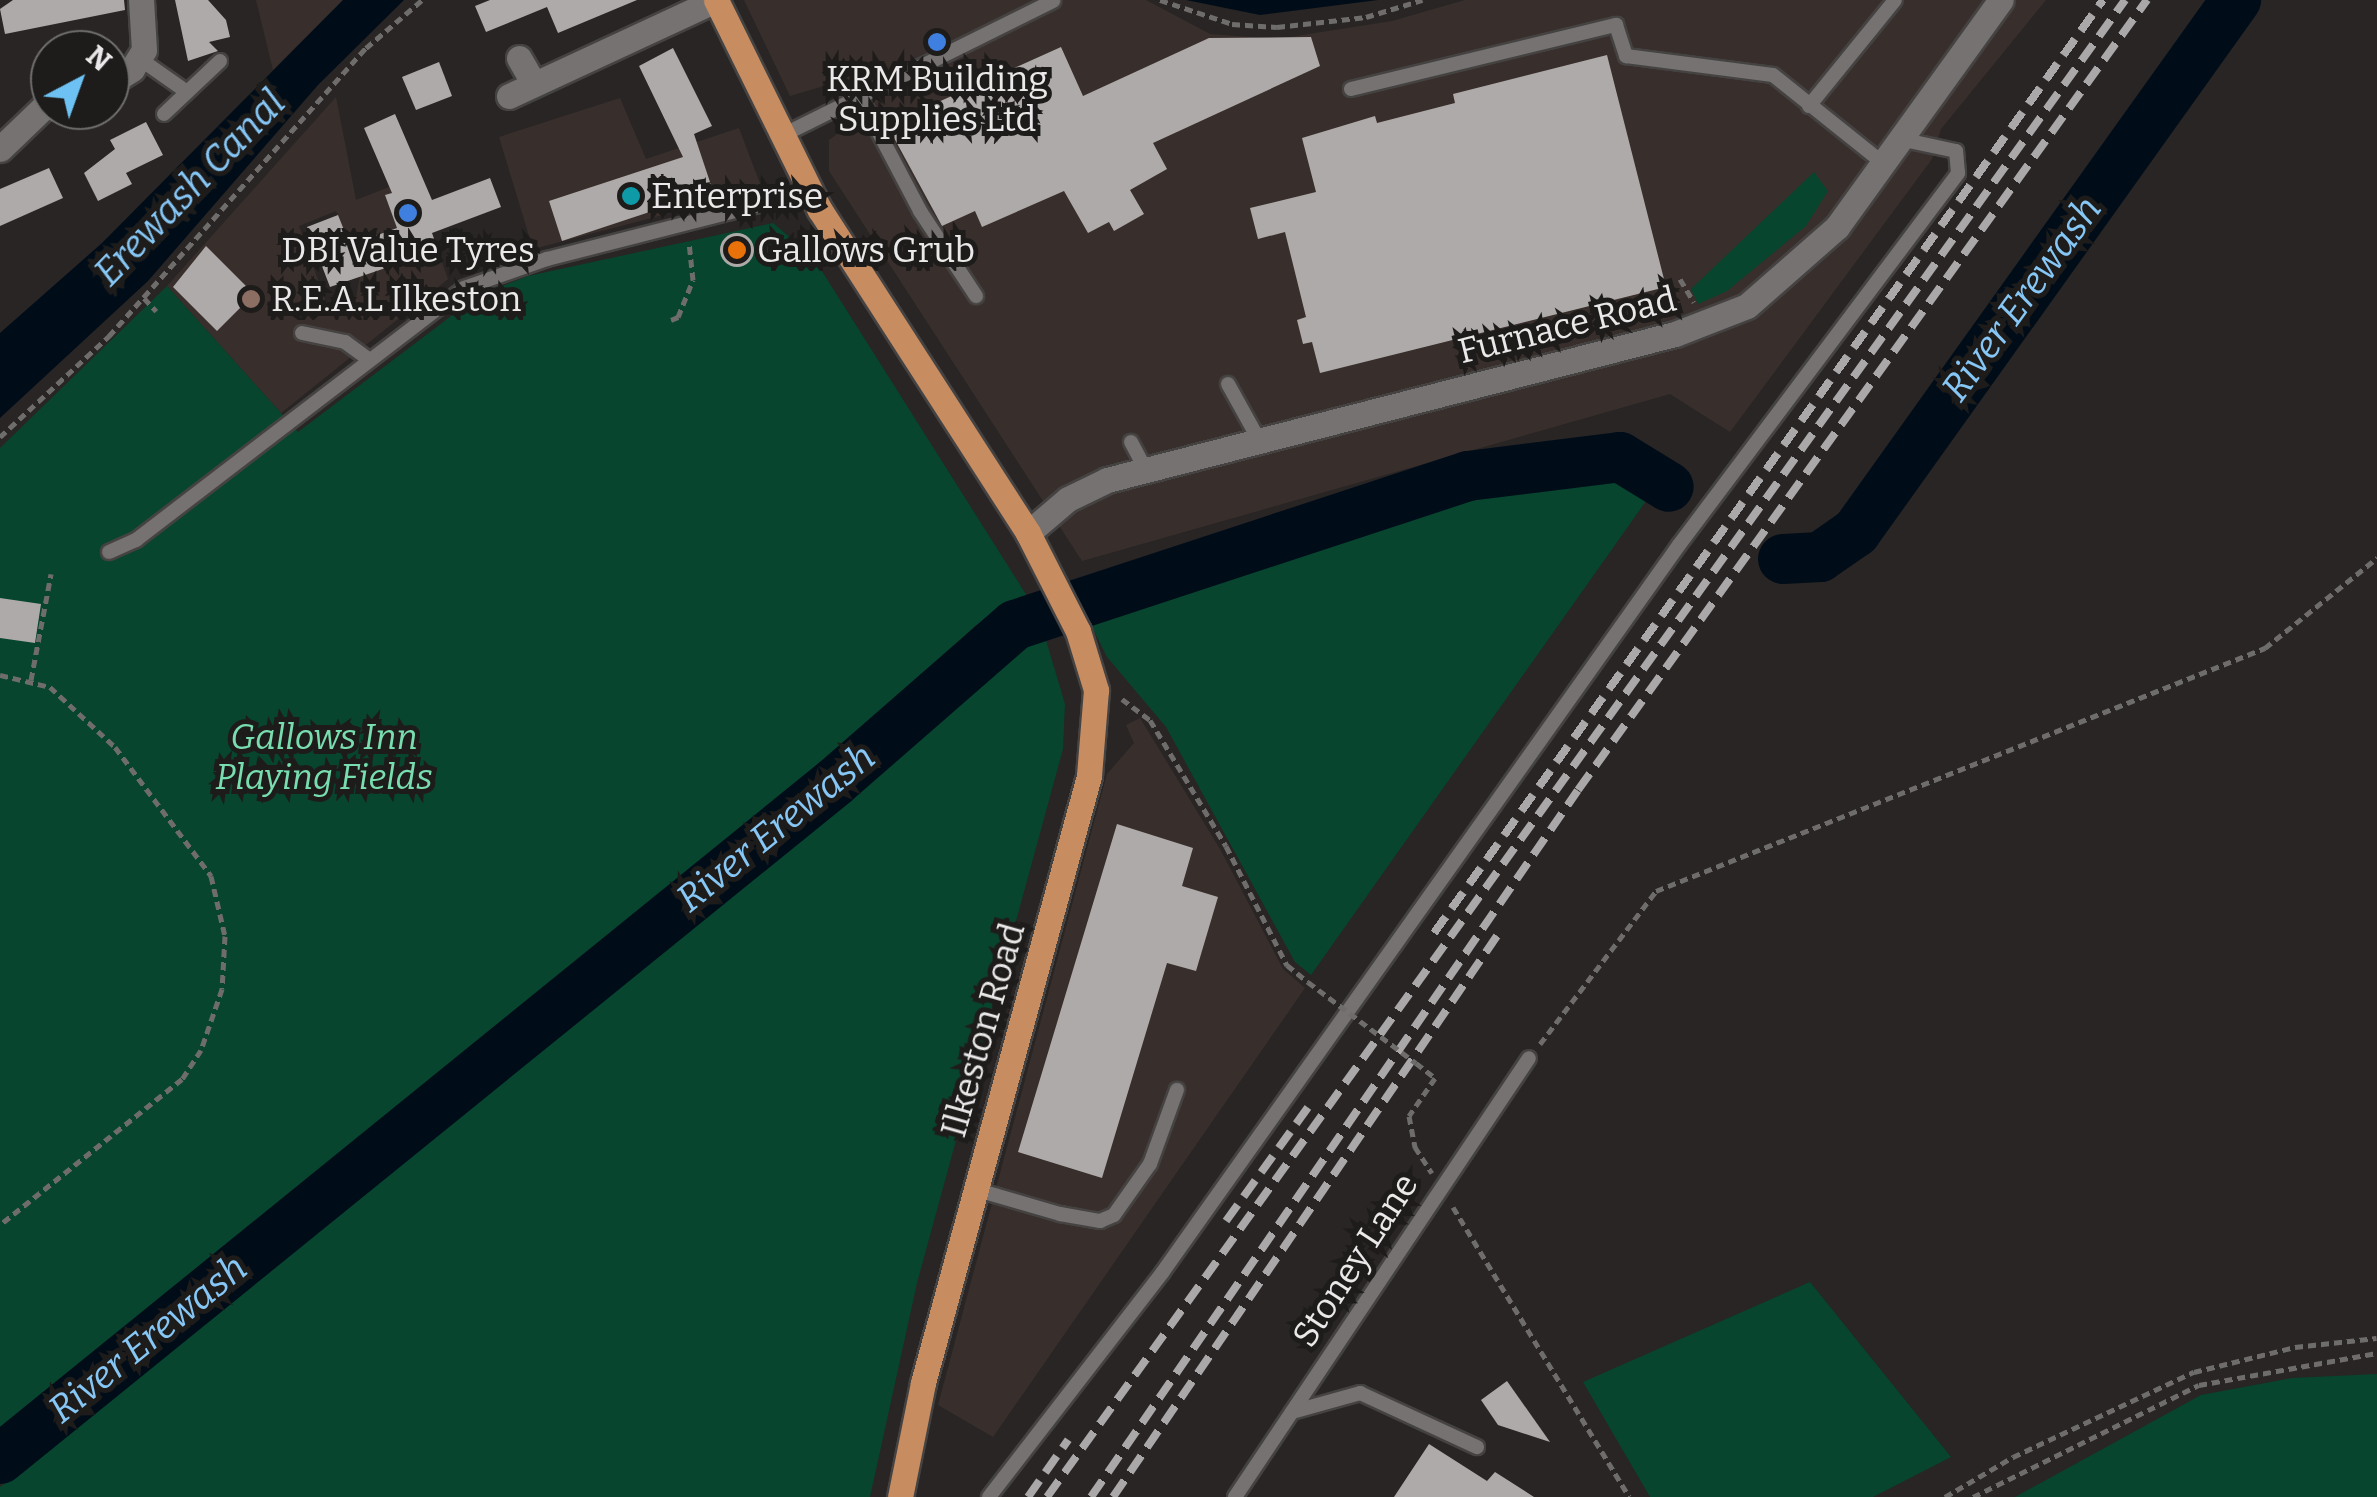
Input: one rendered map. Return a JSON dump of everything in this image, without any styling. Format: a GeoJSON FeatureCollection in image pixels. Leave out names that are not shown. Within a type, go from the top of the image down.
{"type":"FeatureCollection","features":[{"type":"Feature","properties":{"kind":"main road","name":"Ilkeston Road"},"geometry":{"type":"LineString","coordinates":[[716,0],[810,192],[1028,533],[1078,631],[1096,690],[1090,776],[974,1189],[900,1497]]}},
{"type":"Feature","properties":{"kind":"street"},"geometry":{"type":"LineString","coordinates":[[130,67],[140,59],[146,40],[141,0]]}},
{"type":"Feature","properties":{"kind":"street"},"geometry":{"type":"LineString","coordinates":[[509,96],[716,0]]}},
{"type":"Feature","properties":{"kind":"street","name":"Furnace Road"},"geometry":{"type":"LineString","coordinates":[[1028,533],[1090,486],[1731,314],[1814,252],[2001,0]]}},
{"type":"Feature","properties":{"kind":"street"},"geometry":{"type":"LineString","coordinates":[[520,58],[533,82]]}},
{"type":"Feature","properties":{"kind":"street"},"geometry":{"type":"LineString","coordinates":[[0,149],[30,120]]}},
{"type":"Feature","properties":{"kind":"lane"},"geometry":{"type":"LineString","coordinates":[[1808,106],[1896,0]]}},
{"type":"Feature","properties":{"kind":"lane"},"geometry":{"type":"LineString","coordinates":[[782,136],[1054,1]]}},
{"type":"Feature","properties":{"kind":"lane"},"geometry":{"type":"LineString","coordinates":[[1351,90],[1616,25],[1626,56],[1773,75],[1883,163]]}},
{"type":"Feature","properties":{"kind":"lane"},"geometry":{"type":"LineString","coordinates":[[140,59],[187,92]]}},
{"type":"Feature","properties":{"kind":"lane"},"geometry":{"type":"LineString","coordinates":[[164,114],[220,61]]}},
{"type":"Feature","properties":{"kind":"lane"},"geometry":{"type":"LineString","coordinates":[[860,97],[920,211],[976,296]]}},
{"type":"Feature","properties":{"kind":"lane"},"geometry":{"type":"LineString","coordinates":[[989,1497],[1162,1273],[1656,576],[1958,173],[1956,150],[1900,140]]}},
{"type":"Feature","properties":{"kind":"lane"},"geometry":{"type":"LineString","coordinates":[[109,552],[136,540],[464,288],[810,192]]}},
{"type":"Feature","properties":{"kind":"lane"},"geometry":{"type":"LineString","coordinates":[[302,333],[345,342],[368,359]]}},
{"type":"Feature","properties":{"kind":"lane"},"geometry":{"type":"LineString","coordinates":[[1228,384],[1259,440]]}},
{"type":"Feature","properties":{"kind":"lane"},"geometry":{"type":"LineString","coordinates":[[1131,442],[1146,470]]}},
{"type":"Feature","properties":{"kind":"lane","name":"Stoney Lane"},"geometry":{"type":"LineString","coordinates":[[1235,1497],[1440,1185],[1529,1058]]}},
{"type":"Feature","properties":{"kind":"lane"},"geometry":{"type":"LineString","coordinates":[[974,1189],[1073,1216],[1100,1220],[1114,1215],[1150,1164],[1178,1090]]}},
{"type":"Feature","properties":{"kind":"lane"},"geometry":{"type":"LineString","coordinates":[[1291,1412],[1360,1393],[1478,1447]]}},
{"type":"Feature","properties":{"kind":"path"},"geometry":{"type":"LineString","coordinates":[[0,437],[144,298],[366,48],[422,0]]}},
{"type":"Feature","properties":{"kind":"path"},"geometry":{"type":"LineString","coordinates":[[1160,0],[1232,24],[1278,27],[1366,17],[1422,0]]}},
{"type":"Feature","properties":{"kind":"path"},"geometry":{"type":"LineString","coordinates":[[670,320],[678,317],[693,280],[686,226]]}},
{"type":"Feature","properties":{"kind":"path"},"geometry":{"type":"LineString","coordinates":[[1680,280],[1697,308]]}},
{"type":"Feature","properties":{"kind":"path"},"geometry":{"type":"LineString","coordinates":[[144,298],[156,311]]}},
{"type":"Feature","properties":{"kind":"path"},"geometry":{"type":"LineString","coordinates":[[1529,1058],[1656,891],[2265,648],[2377,558]]}},
{"type":"Feature","properties":{"kind":"path"},"geometry":{"type":"LineString","coordinates":[[31,680],[51,574]]}},
{"type":"Feature","properties":{"kind":"path"},"geometry":{"type":"LineString","coordinates":[[0,675],[31,680],[74,704],[115,747],[211,876],[224,936],[222,989],[200,1050],[182,1079],[0,1225]]}},
{"type":"Feature","properties":{"kind":"path"},"geometry":{"type":"LineString","coordinates":[[1096,690],[1123,699],[1150,720],[1287,965],[1434,1078],[1409,1116],[1415,1147],[1629,1497]]}},
{"type":"Feature","properties":{"kind":"path"},"geometry":{"type":"LineString","coordinates":[[1944,1497],[2194,1372],[2295,1347],[2377,1338]]}},
{"type":"Feature","properties":{"kind":"path"},"geometry":{"type":"LineString","coordinates":[[1973,1497],[2199,1385],[2377,1353]]}},
{"type":"Feature","properties":{"kind":"shaded area"},"geometry":{"type":"Polygon","coordinates":[[[256,0],[343,0],[273,70],[256,0]]]}},
{"type":"Feature","properties":{"kind":"shaded area"},"geometry":{"type":"Polygon","coordinates":[[[744,0],[1146,0],[1210,34],[1277,39],[1392,21],[1465,0],[2046,0],[1941,129],[1932,159],[1730,432],[1670,394],[1082,561],[829,171],[829,140],[851,124],[837,82],[790,96],[744,0]]]}},
{"type":"Feature","properties":{"kind":"shaded area"},"geometry":{"type":"Polygon","coordinates":[[[336,97],[356,200],[412,178],[448,279],[281,413],[167,286],[336,97]],[[336,211],[299,226],[329,311],[355,303],[360,276],[336,211]]]}},
{"type":"Feature","properties":{"kind":"shaded area"},"geometry":{"type":"Polygon","coordinates":[[[620,98],[646,159],[739,128],[762,189],[533,249],[499,137],[620,98]]]}},
{"type":"Feature","properties":{"kind":"shaded area"},"geometry":{"type":"Polygon","coordinates":[[[1140,718],[1220,849],[1283,969],[1305,988],[993,1437],[938,1405],[1107,774],[1134,743],[1126,725],[1140,718]]]}},
{"type":"Feature","properties":{"kind":"green space"},"geometry":{"type":"Polygon","coordinates":[[[1814,172],[1828,191],[1806,226],[1727,291],[1698,304],[1691,289],[1814,172]]]}},
{"type":"Feature","properties":{"kind":"green space","name":"Gallows Inn Playing Fields"},"geometry":{"type":"Polygon","coordinates":[[[773,223],[813,257],[1027,596],[976,625],[832,760],[0,1443],[0,448],[167,286],[298,432],[479,295],[528,276],[773,223]]]}},
{"type":"Feature","properties":{"kind":"green space"},"geometry":{"type":"Polygon","coordinates":[[[1598,467],[1621,473],[1651,494],[1311,975],[1295,962],[1166,727],[1107,657],[1091,625],[1338,534],[1598,467]]]}},
{"type":"Feature","properties":{"kind":"green space"},"geometry":{"type":"Polygon","coordinates":[[[1045,637],[1065,704],[1063,749],[917,1283],[870,1497],[0,1497],[0,1487],[130,1382],[216,1302],[581,1009],[988,667],[1045,637]]]}},
{"type":"Feature","properties":{"kind":"green space"},"geometry":{"type":"Polygon","coordinates":[[[1810,1282],[1951,1457],[1873,1497],[1650,1497],[1583,1382],[1810,1282]]]}},
{"type":"Feature","properties":{"kind":"green space"},"geometry":{"type":"Polygon","coordinates":[[[2377,1374],[2377,1497],[2015,1497],[2201,1395],[2292,1378],[2377,1374]]]}},
{"type":"Feature","properties":{"kind":"water","name":"Erewash Canal"},"geometry":{"type":"Polygon","coordinates":[[[343,0],[404,0],[318,85],[148,281],[0,418],[0,333],[102,243],[343,0]]]}},
{"type":"Feature","properties":{"kind":"water"},"geometry":{"type":"Polygon","coordinates":[[[1186,0],[1378,0],[1260,15],[1186,0]]]}},
{"type":"Feature","properties":{"kind":"building"},"geometry":{"type":"Polygon","coordinates":[[[13,0],[124,0],[125,10],[5,34],[0,9],[13,0]]]}},
{"type":"Feature","properties":{"kind":"building"},"geometry":{"type":"Polygon","coordinates":[[[175,0],[208,0],[226,20],[230,37],[209,42],[218,51],[188,61],[175,0]]]}},
{"type":"Feature","properties":{"kind":"building"},"geometry":{"type":"Polygon","coordinates":[[[490,0],[637,0],[558,33],[547,7],[486,32],[475,6],[490,0]]]}},
{"type":"Feature","properties":{"kind":"building"},"geometry":{"type":"Polygon","coordinates":[[[1311,37],[1320,66],[1153,143],[1167,169],[1130,190],[1144,214],[1114,231],[1109,222],[1088,233],[1064,191],[982,227],[975,211],[942,226],[887,125],[1061,47],[1083,96],[1209,38],[1311,37]]]}},
{"type":"Feature","properties":{"kind":"building","name":"Enterprise"},"geometry":{"type":"Polygon","coordinates":[[[673,48],[712,126],[694,134],[713,191],[562,241],[549,201],[683,157],[639,66],[673,48]]]}},
{"type":"Feature","properties":{"kind":"building"},"geometry":{"type":"Polygon","coordinates":[[[1607,55],[1666,287],[1320,373],[1312,342],[1303,344],[1297,320],[1306,317],[1285,232],[1258,239],[1250,208],[1316,192],[1302,138],[1375,116],[1377,123],[1455,103],[1453,94],[1607,55]]]}},
{"type":"Feature","properties":{"kind":"building"},"geometry":{"type":"Polygon","coordinates":[[[439,62],[452,96],[416,110],[402,77],[439,62]]]}},
{"type":"Feature","properties":{"kind":"building"},"geometry":{"type":"Polygon","coordinates":[[[395,114],[432,200],[490,178],[501,207],[432,233],[438,250],[330,287],[307,227],[338,215],[350,245],[397,228],[385,195],[392,193],[364,128],[395,114]]]}},
{"type":"Feature","properties":{"kind":"building"},"geometry":{"type":"Polygon","coordinates":[[[146,122],[163,155],[126,173],[132,184],[98,201],[84,173],[115,149],[110,140],[146,122]]]}},
{"type":"Feature","properties":{"kind":"building"},"geometry":{"type":"Polygon","coordinates":[[[49,168],[63,198],[0,226],[0,189],[49,168]]]}},
{"type":"Feature","properties":{"kind":"building","name":"Gallows Grub"},"geometry":{"type":"Polygon","coordinates":[[[737,233],[749,238],[754,250],[749,262],[737,267],[725,262],[720,250],[725,238],[737,233]]]}},
{"type":"Feature","properties":{"kind":"building"},"geometry":{"type":"Polygon","coordinates":[[[206,246],[254,294],[217,331],[173,287],[206,246]]]}},
{"type":"Feature","properties":{"kind":"building"},"geometry":{"type":"Polygon","coordinates":[[[0,598],[41,604],[35,643],[0,638],[0,598]]]}},
{"type":"Feature","properties":{"kind":"building"},"geometry":{"type":"Polygon","coordinates":[[[1117,824],[1193,848],[1182,886],[1218,897],[1196,971],[1167,963],[1102,1178],[1018,1152],[1117,824]]]}},
{"type":"Feature","properties":{"kind":"building"},"geometry":{"type":"Polygon","coordinates":[[[1507,1381],[1550,1442],[1498,1425],[1481,1400],[1507,1381]]]}},
{"type":"Feature","properties":{"kind":"building"},"geometry":{"type":"Polygon","coordinates":[[[1429,1444],[1487,1481],[1495,1472],[1534,1497],[1394,1497],[1429,1444]]]}},
{"type":"Feature","properties":{"kind":"waterway","name":"River Erewash"},"geometry":{"type":"LineString","coordinates":[[1783,559],[1820,557],[1856,532],[2236,0]]}},
{"type":"Feature","properties":{"kind":"waterway","name":"River Erewash"},"geometry":{"type":"LineString","coordinates":[[0,1459],[835,782],[1015,625],[1468,476],[1620,457],[1669,487]]}},
{"type":"Feature","properties":{"kind":"railway"},"geometry":{"type":"LineString","coordinates":[[1434,933],[2103,0]]}},
{"type":"Feature","properties":{"kind":"railway"},"geometry":{"type":"LineString","coordinates":[[1047,1497],[2125,0]]}},
{"type":"Feature","properties":{"kind":"railway"},"geometry":{"type":"LineString","coordinates":[[1091,1497],[1578,790],[2147,0]]}},
{"type":"Feature","properties":{"kind":"railway"},"geometry":{"type":"LineString","coordinates":[[1113,1497],[1497,936]]}},
{"type":"Feature","properties":{"kind":"railway"},"geometry":{"type":"LineString","coordinates":[[1226,1221],[1314,1099]]}},
{"type":"Feature","properties":{"kind":"railway"},"geometry":{"type":"LineString","coordinates":[[1028,1497],[1068,1440]]}},
{"type":"Feature","properties":{"kind":"place","name":"KRM Building Supplies Ltd"},"geometry":{"type":"Point","coordinates":[937,42]}},
{"type":"Feature","properties":{"kind":"place","name":"Enterprise"},"geometry":{"type":"Point","coordinates":[631,196]}},
{"type":"Feature","properties":{"kind":"place","name":"DBI Value Tyres"},"geometry":{"type":"Point","coordinates":[408,213]}},
{"type":"Feature","properties":{"kind":"place","name":"Gallows Grub"},"geometry":{"type":"Point","coordinates":[737,250]}},
{"type":"Feature","properties":{"kind":"place","name":"R.E.A.L Ilkeston"},"geometry":{"type":"Point","coordinates":[251,299]}}]}
